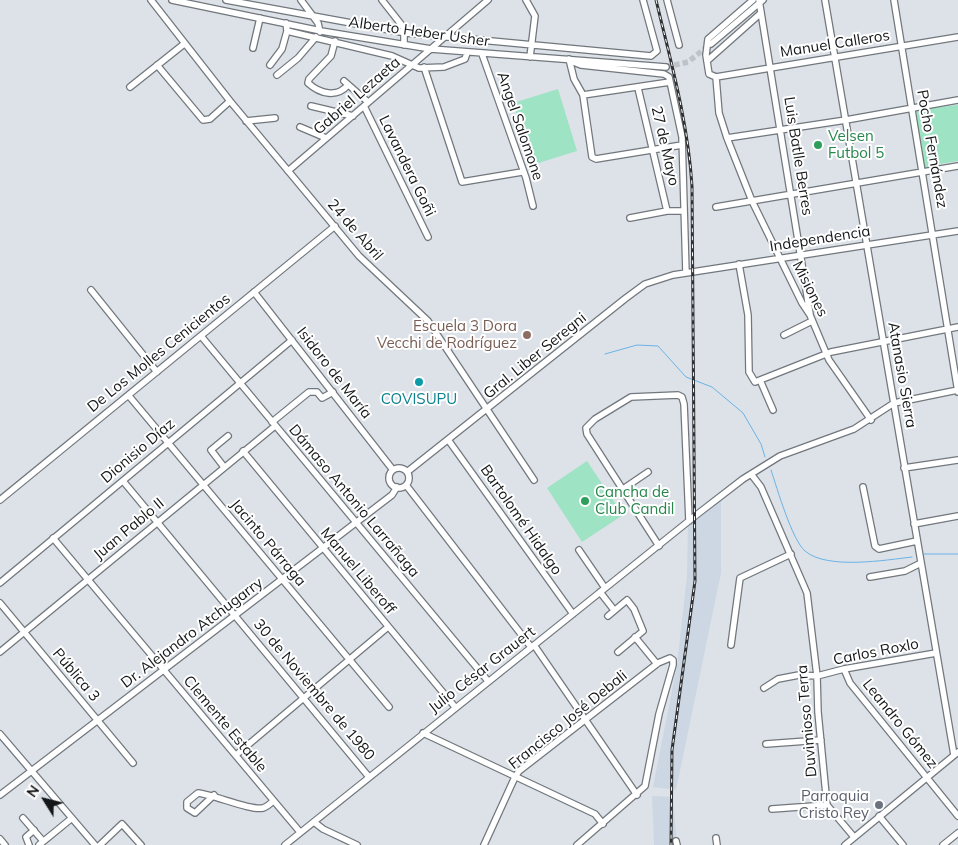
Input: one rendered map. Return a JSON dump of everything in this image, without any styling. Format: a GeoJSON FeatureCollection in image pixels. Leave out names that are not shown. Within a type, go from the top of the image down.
{"type":"FeatureCollection","features":[{"type":"Feature","properties":{"kind":"street","name":"24 de Abril"},"geometry":{"type":"LineString","coordinates":[[150,0],[246,121],[334,226],[380,278],[428,322],[534,480]]}},
{"type":"Feature","properties":{"kind":"street","name":"Alberto Heber Usher"},"geometry":{"type":"LineString","coordinates":[[172,0],[286,23],[319,35],[466,53],[666,66]]}},
{"type":"Feature","properties":{"kind":"street"},"geometry":{"type":"LineString","coordinates":[[227,11],[228,0]]}},
{"type":"Feature","properties":{"kind":"street","name":"Alberto Heber Usher"},"geometry":{"type":"LineString","coordinates":[[228,0],[406,33],[638,55],[655,54],[656,48],[643,0]]}},
{"type":"Feature","properties":{"kind":"street"},"geometry":{"type":"LineString","coordinates":[[301,0],[315,17],[319,35]]}},
{"type":"Feature","properties":{"kind":"street"},"geometry":{"type":"LineString","coordinates":[[382,0],[406,33],[404,45]]}},
{"type":"Feature","properties":{"kind":"street","name":"Gabriel Lezaeta"},"geometry":{"type":"LineString","coordinates":[[288,171],[488,0]]}},
{"type":"Feature","properties":{"kind":"street"},"geometry":{"type":"LineString","coordinates":[[526,0],[534,13],[530,57]]}},
{"type":"Feature","properties":{"kind":"street"},"geometry":{"type":"LineString","coordinates":[[667,0],[679,46]]}},
{"type":"Feature","properties":{"kind":"street","name":"Atanasio Sierra"},"geometry":{"type":"LineString","coordinates":[[824,0],[936,653],[956,753]]}},
{"type":"Feature","properties":{"kind":"street","name":"Pocho Fernández"},"geometry":{"type":"LineString","coordinates":[[894,0],[958,391]]}},
{"type":"Feature","properties":{"kind":"street"},"geometry":{"type":"LineString","coordinates":[[711,44],[760,1]]}},
{"type":"Feature","properties":{"kind":"street"},"geometry":{"type":"LineString","coordinates":[[716,77],[709,74],[708,39],[760,1]]}},
{"type":"Feature","properties":{"kind":"street","name":"Luis Batlle Berres"},"geometry":{"type":"LineString","coordinates":[[760,1],[811,318]]}},
{"type":"Feature","properties":{"kind":"street"},"geometry":{"type":"LineString","coordinates":[[270,20],[272,9]]}},
{"type":"Feature","properties":{"kind":"street"},"geometry":{"type":"LineString","coordinates":[[708,61],[761,13]]}},
{"type":"Feature","properties":{"kind":"street"},"geometry":{"type":"LineString","coordinates":[[253,48],[260,18]]}},
{"type":"Feature","properties":{"kind":"street"},"geometry":{"type":"LineString","coordinates":[[270,65],[282,49],[286,23]]}},
{"type":"Feature","properties":{"kind":"street"},"geometry":{"type":"LineString","coordinates":[[286,31],[319,35],[392,56],[412,66],[424,68],[454,65],[465,59],[466,53]]}},
{"type":"Feature","properties":{"kind":"street"},"geometry":{"type":"LineString","coordinates":[[277,75],[298,58],[319,35]]}},
{"type":"Feature","properties":{"kind":"street","name":"Manuel Calleros"},"geometry":{"type":"LineString","coordinates":[[716,77],[958,38]]}},
{"type":"Feature","properties":{"kind":"street"},"geometry":{"type":"LineString","coordinates":[[335,41],[331,56],[308,82],[320,91],[331,94],[341,92],[346,83],[366,104]]}},
{"type":"Feature","properties":{"kind":"street"},"geometry":{"type":"LineString","coordinates":[[130,87],[184,44]]}},
{"type":"Feature","properties":{"kind":"street","name":"Angel Salomone"},"geometry":{"type":"LineString","coordinates":[[482,54],[533,206]]}},
{"type":"Feature","properties":{"kind":"street"},"geometry":{"type":"LineString","coordinates":[[568,59],[581,65],[595,68],[667,74],[682,145],[686,273]]}},
{"type":"Feature","properties":{"kind":"street"},"geometry":{"type":"LineString","coordinates":[[568,59],[574,80],[583,96],[591,154],[596,159],[682,145]]}},
{"type":"Feature","properties":{"kind":"street"},"geometry":{"type":"LineString","coordinates":[[157,65],[203,120],[210,119],[230,101]]}},
{"type":"Feature","properties":{"kind":"street"},"geometry":{"type":"LineString","coordinates":[[424,68],[462,182],[522,172]]}},
{"type":"Feature","properties":{"kind":"street","name":"Misiones"},"geometry":{"type":"LineString","coordinates":[[716,77],[719,113],[752,201],[811,318],[826,355],[871,420]]}},
{"type":"Feature","properties":{"kind":"street"},"geometry":{"type":"LineString","coordinates":[[583,96],[670,82]]}},
{"type":"Feature","properties":{"kind":"street","name":"27 de Mayo"},"geometry":{"type":"LineString","coordinates":[[638,88],[667,211]]}},
{"type":"Feature","properties":{"kind":"street"},"geometry":{"type":"LineString","coordinates":[[727,138],[782,131],[958,100]]}},
{"type":"Feature","properties":{"kind":"street","name":"Lavandera Goñi"},"geometry":{"type":"LineString","coordinates":[[366,104],[428,237]]}},
{"type":"Feature","properties":{"kind":"street"},"geometry":{"type":"LineString","coordinates":[[311,106],[353,116]]}},
{"type":"Feature","properties":{"kind":"street"},"geometry":{"type":"LineString","coordinates":[[246,121],[275,118]]}},
{"type":"Feature","properties":{"kind":"street"},"geometry":{"type":"LineString","coordinates":[[300,127],[326,138]]}},
{"type":"Feature","properties":{"kind":"street"},"geometry":{"type":"LineString","coordinates":[[716,207],[958,166]]}},
{"type":"Feature","properties":{"kind":"street"},"geometry":{"type":"LineString","coordinates":[[630,218],[667,211],[684,211]]}},
{"type":"Feature","properties":{"kind":"street","name":"De Los Molles Cenicientos"},"geometry":{"type":"LineString","coordinates":[[0,500],[334,226]]}},
{"type":"Feature","properties":{"kind":"street","name":"Independencia"},"geometry":{"type":"LineString","coordinates":[[686,273],[958,230]]}},
{"type":"Feature","properties":{"kind":"street"},"geometry":{"type":"LineString","coordinates":[[739,264],[748,315],[749,372],[754,382],[826,355],[958,327]]}},
{"type":"Feature","properties":{"kind":"street","name":"Gral. Liber Seregni"},"geometry":{"type":"LineString","coordinates":[[407,472],[449,441],[640,288],[657,279],[686,273]]}},
{"type":"Feature","properties":{"kind":"street"},"geometry":{"type":"LineString","coordinates":[[92,290],[157,372]]}},
{"type":"Feature","properties":{"kind":"street","name":"Isidoro de María"},"geometry":{"type":"LineString","coordinates":[[254,292],[393,470]]}},
{"type":"Feature","properties":{"kind":"street"},"geometry":{"type":"LineString","coordinates":[[784,335],[811,318]]}},
{"type":"Feature","properties":{"kind":"street","name":"Dámaso Antonio Larrañaga"},"geometry":{"type":"LineString","coordinates":[[201,336],[488,681]]}},
{"type":"Feature","properties":{"kind":"street","name":"Dionisio Díaz"},"geometry":{"type":"LineString","coordinates":[[0,583],[292,340]]}},
{"type":"Feature","properties":{"kind":"street"},"geometry":{"type":"LineString","coordinates":[[760,380],[773,410]]}},
{"type":"Feature","properties":{"kind":"street"},"geometry":{"type":"LineString","coordinates":[[894,404],[958,391]]}},
{"type":"Feature","properties":{"kind":"street","name":"Juan Pablo II"},"geometry":{"type":"LineString","coordinates":[[0,652],[224,467],[309,392],[317,392],[322,398],[333,392]]}},
{"type":"Feature","properties":{"kind":"street","name":"Jacinto Párraga"},"geometry":{"type":"LineString","coordinates":[[129,396],[389,707]]}},
{"type":"Feature","properties":{"kind":"street"},"geometry":{"type":"LineString","coordinates":[[659,546],[589,437],[586,428],[595,419],[631,397],[682,397],[684,404],[689,521]]}},
{"type":"Feature","properties":{"kind":"street","name":"Julio César Grauert"},"geometry":{"type":"LineString","coordinates":[[285,845],[455,707],[695,516],[751,474],[780,456],[847,433],[871,420],[894,404]]}},
{"type":"Feature","properties":{"kind":"street"},"geometry":{"type":"LineString","coordinates":[[224,467],[211,450],[228,436]]}},
{"type":"Feature","properties":{"kind":"street","name":"Bartolomé Hidalgo"},"geometry":{"type":"LineString","coordinates":[[449,441],[573,614]]}},
{"type":"Feature","properties":{"kind":"street","name":"Manuel Liberoff"},"geometry":{"type":"LineString","coordinates":[[243,451],[455,707]]}},
{"type":"Feature","properties":{"kind":"street"},"geometry":{"type":"LineString","coordinates":[[904,468],[958,460]]}},
{"type":"Feature","properties":{"kind":"street"},"geometry":{"type":"LineString","coordinates":[[400,468],[407,472],[409,478],[406,485],[397,487],[390,480],[393,470],[400,468]]}},
{"type":"Feature","properties":{"kind":"street"},"geometry":{"type":"LineString","coordinates":[[622,489],[648,472]]}},
{"type":"Feature","properties":{"kind":"street","name":"Duvimioso Terra"},"geometry":{"type":"LineString","coordinates":[[751,474],[760,487],[807,593],[817,676],[820,740],[827,805]]}},
{"type":"Feature","properties":{"kind":"street","name":"30 de Noviembre de 1980"},"geometry":{"type":"LineString","coordinates":[[123,481],[369,776]]}},
{"type":"Feature","properties":{"kind":"street"},"geometry":{"type":"LineString","coordinates":[[406,485],[533,646],[586,719],[637,795],[577,845]]}},
{"type":"Feature","properties":{"kind":"street","name":"Dr. Alejandro Atchugarry"},"geometry":{"type":"LineString","coordinates":[[0,795],[323,549],[392,495],[397,487]]}},
{"type":"Feature","properties":{"kind":"street"},"geometry":{"type":"LineString","coordinates":[[864,487],[876,546],[879,549],[917,541]]}},
{"type":"Feature","properties":{"kind":"street"},"geometry":{"type":"LineString","coordinates":[[914,524],[958,516]]}},
{"type":"Feature","properties":{"kind":"street","name":"Clemente Estable"},"geometry":{"type":"LineString","coordinates":[[53,538],[300,832]]}},
{"type":"Feature","properties":{"kind":"street"},"geometry":{"type":"LineString","coordinates":[[579,550],[614,610]]}},
{"type":"Feature","properties":{"kind":"street"},"geometry":{"type":"LineString","coordinates":[[731,646],[740,578],[791,554]]}},
{"type":"Feature","properties":{"kind":"street"},"geometry":{"type":"LineString","coordinates":[[870,576],[905,571],[921,563]]}},
{"type":"Feature","properties":{"kind":"street"},"geometry":{"type":"LineString","coordinates":[[608,616],[627,600],[634,609],[643,630],[618,652]]}},
{"type":"Feature","properties":{"kind":"street","name":"Pública 3"},"geometry":{"type":"LineString","coordinates":[[0,603],[133,763]]}},
{"type":"Feature","properties":{"kind":"street"},"geometry":{"type":"LineString","coordinates":[[236,756],[388,626]]}},
{"type":"Feature","properties":{"kind":"street"},"geometry":{"type":"LineString","coordinates":[[635,637],[656,664]]}},
{"type":"Feature","properties":{"kind":"street","name":"Carlos Roxlo"},"geometry":{"type":"LineString","coordinates":[[764,688],[778,680],[799,675],[817,676],[844,669],[936,653]]}},
{"type":"Feature","properties":{"kind":"street","name":"Francisco José Debali"},"geometry":{"type":"LineString","coordinates":[[484,845],[514,777],[656,664],[665,658],[672,659],[673,665],[659,714],[648,777],[645,786],[637,795]]}},
{"type":"Feature","properties":{"kind":"street","name":"Leandro Gómez"},"geometry":{"type":"LineString","coordinates":[[844,669],[850,683],[958,816]]}},
{"type":"Feature","properties":{"kind":"street"},"geometry":{"type":"LineString","coordinates":[[423,733],[596,814],[603,824]]}},
{"type":"Feature","properties":{"kind":"street"},"geometry":{"type":"LineString","coordinates":[[0,734],[93,843]]}},
{"type":"Feature","properties":{"kind":"street"},"geometry":{"type":"LineString","coordinates":[[766,744],[820,740]]}},
{"type":"Feature","properties":{"kind":"street"},"geometry":{"type":"LineString","coordinates":[[845,845],[956,753]]}},
{"type":"Feature","properties":{"kind":"street"},"geometry":{"type":"LineString","coordinates":[[214,796],[195,813],[187,808],[187,802],[194,794],[214,796],[253,808],[262,808],[273,802]]}},
{"type":"Feature","properties":{"kind":"street"},"geometry":{"type":"LineString","coordinates":[[772,809],[827,805],[854,837]]}},
{"type":"Feature","properties":{"kind":"street"},"geometry":{"type":"LineString","coordinates":[[879,816],[903,845]]}},
{"type":"Feature","properties":{"kind":"street"},"geometry":{"type":"LineString","coordinates":[[23,818],[34,830],[41,843],[72,818]]}},
{"type":"Feature","properties":{"kind":"street"},"geometry":{"type":"LineString","coordinates":[[314,822],[323,829],[357,845]]}},
{"type":"Feature","properties":{"kind":"street"},"geometry":{"type":"LineString","coordinates":[[100,845],[122,824],[141,845]]}},
{"type":"Feature","properties":{"kind":"street"},"geometry":{"type":"LineString","coordinates":[[29,845],[25,840],[34,830]]}},
{"type":"Feature","properties":{"kind":"street"},"geometry":{"type":"LineString","coordinates":[[943,845],[958,832]]}},
{"type":"Feature","properties":{"kind":"street"},"geometry":{"type":"LineString","coordinates":[[716,838],[717,845]]}},
{"type":"Feature","properties":{"kind":"street"},"geometry":{"type":"LineString","coordinates":[[0,839],[5,845]]}},
{"type":"Feature","properties":{"kind":"shaded area"},"geometry":{"type":"Polygon","coordinates":[[[721,500],[721,573],[676,790],[653,787],[677,665],[687,576],[688,527],[721,500]]]}},
{"type":"Feature","properties":{"kind":"shaded area"},"geometry":{"type":"Polygon","coordinates":[[[652,796],[673,797],[677,845],[654,845],[652,796]]]}},
{"type":"Feature","properties":{"kind":"green space"},"geometry":{"type":"Polygon","coordinates":[[[558,89],[577,151],[532,165],[513,103],[558,89]]]}},
{"type":"Feature","properties":{"kind":"green space"},"geometry":{"type":"Polygon","coordinates":[[[958,105],[958,161],[929,166],[931,168],[925,169],[915,110],[958,105]]]}},
{"type":"Feature","properties":{"kind":"green space","name":"Cancha de Club Candil"},"geometry":{"type":"Polygon","coordinates":[[[587,461],[623,515],[582,542],[547,488],[587,461]]]}},
{"type":"Feature","properties":{"kind":"waterway"},"geometry":{"type":"LineString","coordinates":[[605,354],[637,345],[658,346],[686,377],[712,387],[743,413],[761,444],[765,457]]}},
{"type":"Feature","properties":{"kind":"waterway"},"geometry":{"type":"LineString","coordinates":[[771,470],[790,525],[805,551],[815,557],[842,562],[912,557]]}},
{"type":"Feature","properties":{"kind":"waterway"},"geometry":{"type":"LineString","coordinates":[[924,554],[958,554]]}},
{"type":"Feature","properties":{"kind":"tunnel"},"geometry":{"type":"LineString","coordinates":[[666,67],[688,62],[708,46]]}},
{"type":"Feature","properties":{"kind":"railway"},"geometry":{"type":"LineString","coordinates":[[656,0],[683,115],[692,186],[695,581],[672,750],[671,845]]}},
{"type":"Feature","properties":{"kind":"place","name":"Velsen Futbol 5"},"geometry":{"type":"Point","coordinates":[818,145]}},
{"type":"Feature","properties":{"kind":"place","name":"Escuela 3 Dora Vecchi de Rodríguez"},"geometry":{"type":"Point","coordinates":[527,335]}},
{"type":"Feature","properties":{"kind":"place","name":"COVISUPU"},"geometry":{"type":"Point","coordinates":[419,382]}},
{"type":"Feature","properties":{"kind":"place","name":"Cancha de Club Candil"},"geometry":{"type":"Point","coordinates":[585,501]}},
{"type":"Feature","properties":{"kind":"place","name":"Parroquia Cristo Rey"},"geometry":{"type":"Point","coordinates":[879,805]}}]}
